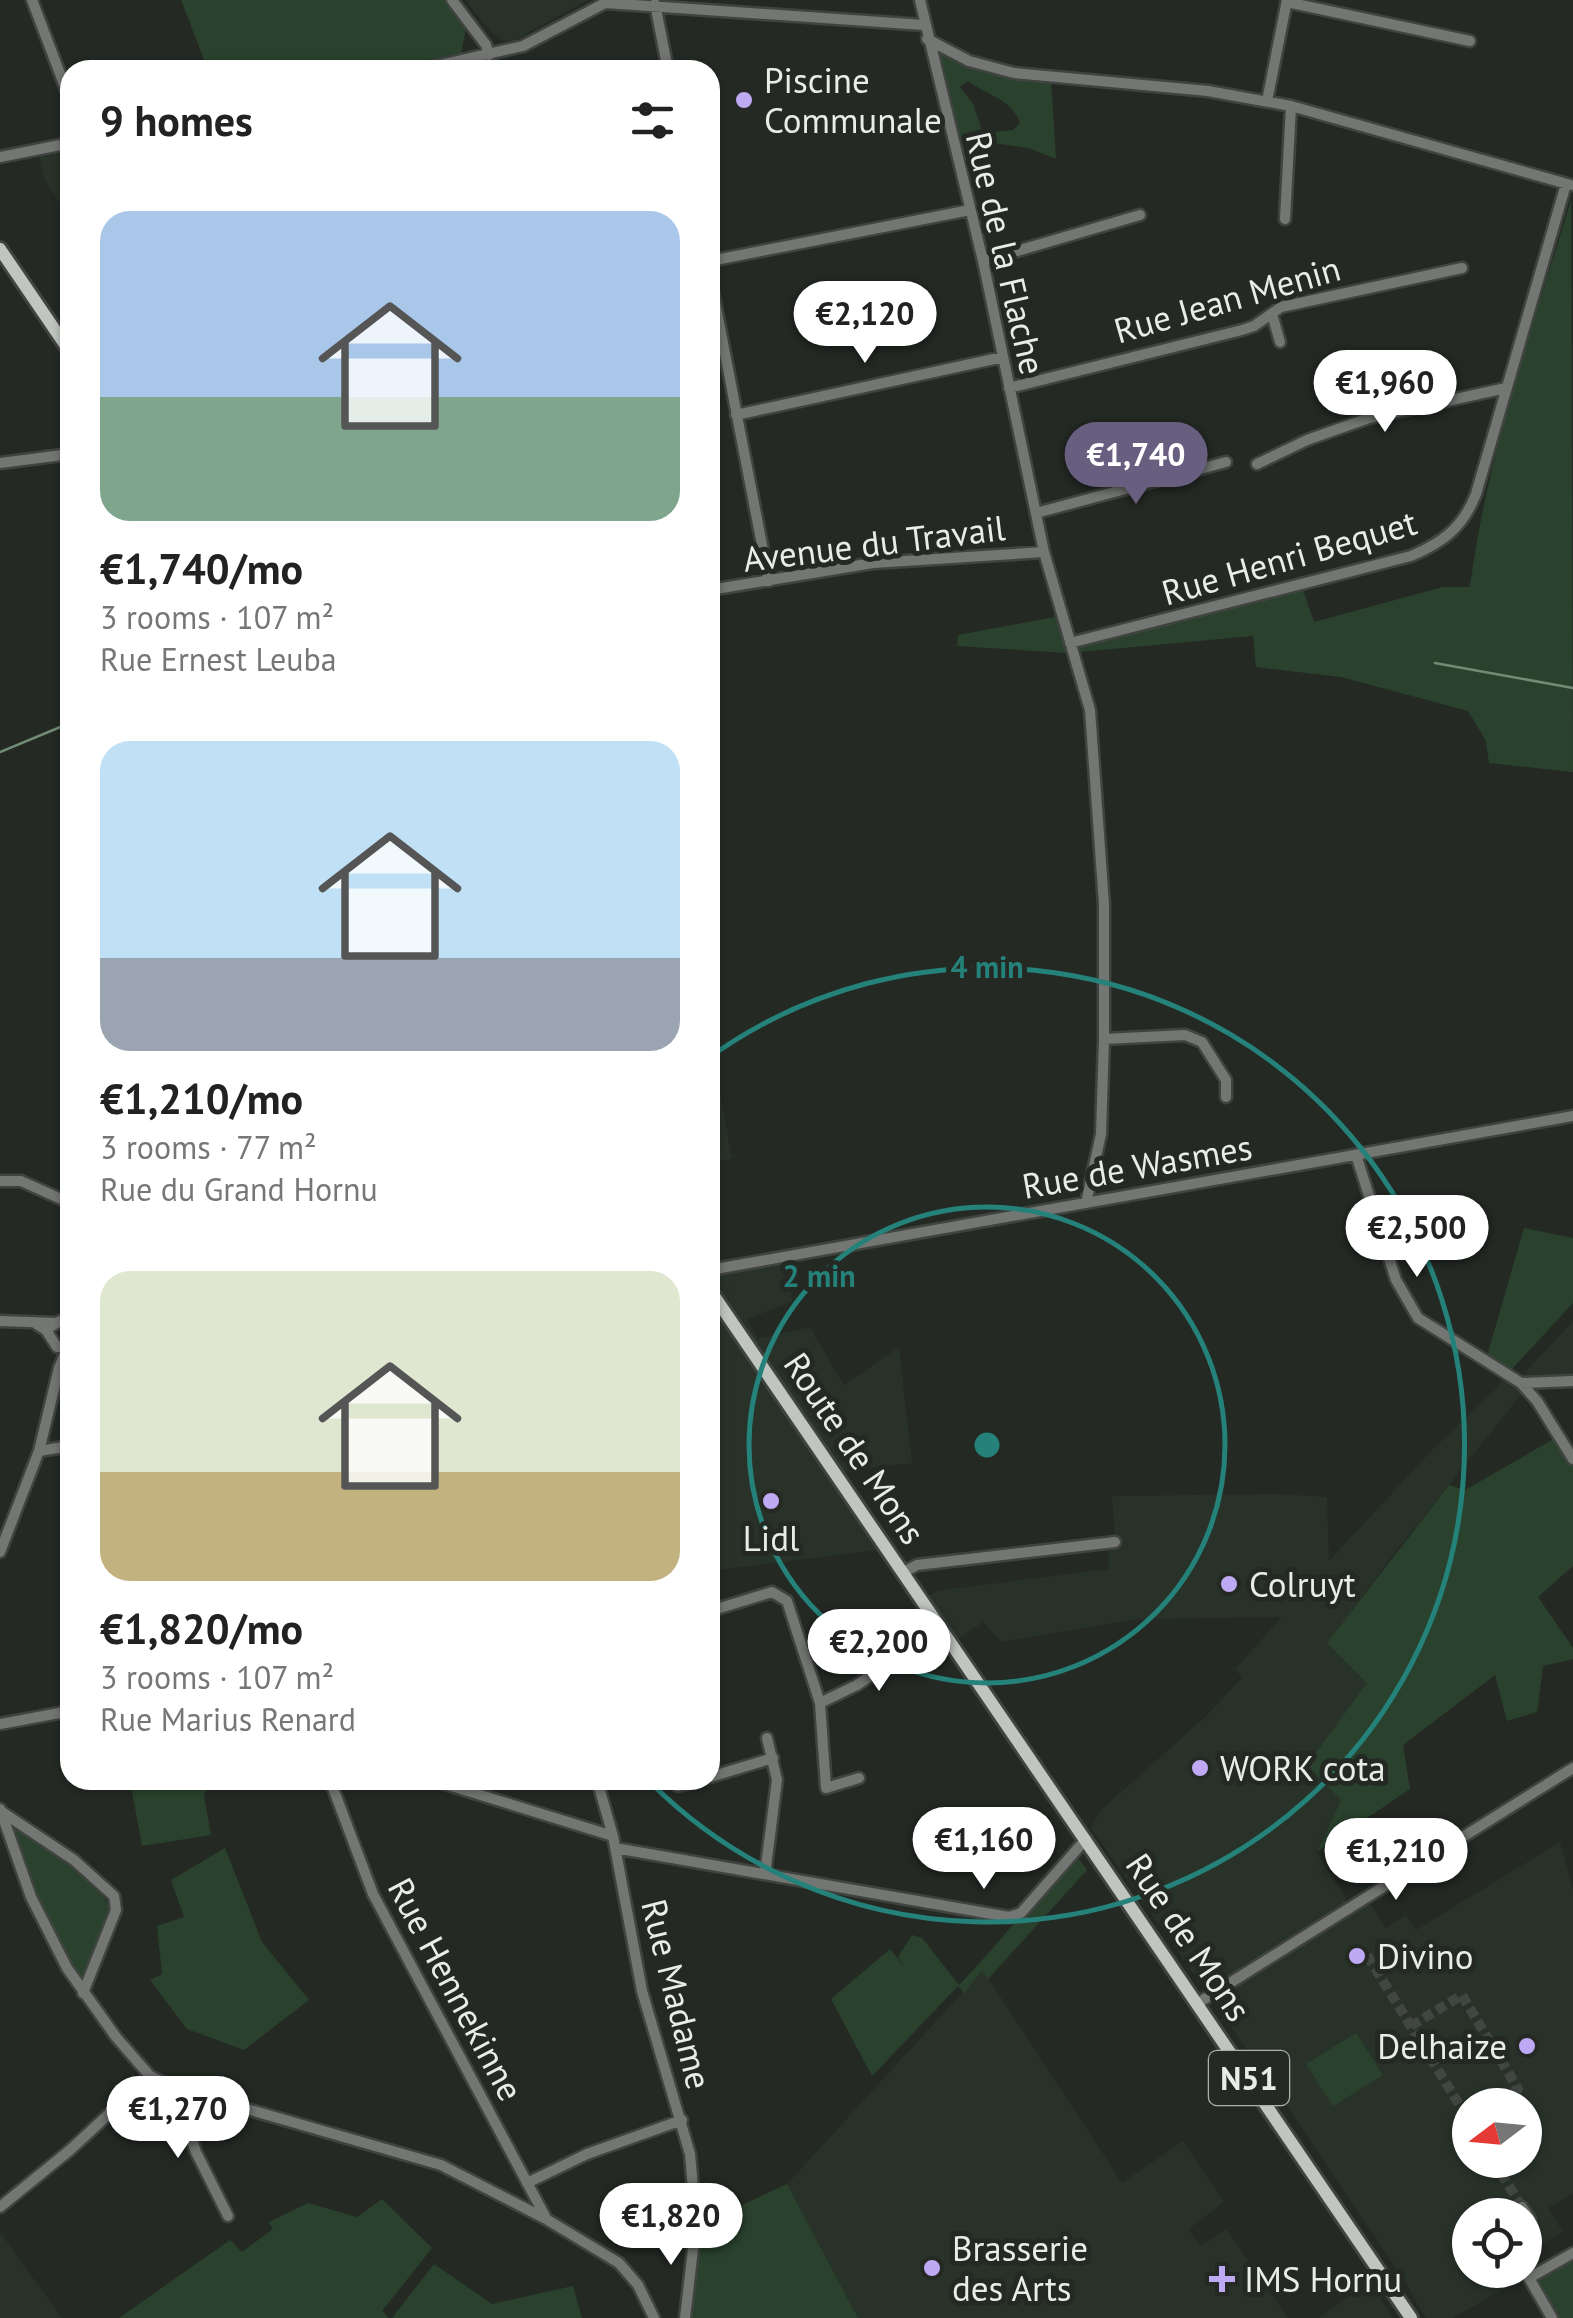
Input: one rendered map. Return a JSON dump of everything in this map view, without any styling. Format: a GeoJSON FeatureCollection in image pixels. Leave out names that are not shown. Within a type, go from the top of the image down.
{"type":"FeatureCollection","features":[{"type":"Feature","properties":{"kind":"main road"},"geometry":{"type":"LineString","coordinates":[[0,250],[60,337]]}},
{"type":"Feature","properties":{"kind":"main road","name":"Route de Mons"},"geometry":{"type":"LineString","coordinates":[[720,1305],[1086,1839]]}},
{"type":"Feature","properties":{"kind":"main road","name":"Rue de Mons"},"geometry":{"type":"LineString","coordinates":[[1086,1839],[1411,2318]]}},
{"type":"Feature","properties":{"kind":"street"},"geometry":{"type":"LineString","coordinates":[[32,0],[60,74]]}},
{"type":"Feature","properties":{"kind":"street"},"geometry":{"type":"LineString","coordinates":[[452,0],[486,44],[489,55]]}},
{"type":"Feature","properties":{"kind":"street","name":"Rue de la Flache"},"geometry":{"type":"LineString","coordinates":[[920,0],[983,261],[1044,552],[1092,727],[1104,904],[1104,1039],[1101,1134],[1086,1203]]}},
{"type":"Feature","properties":{"kind":"street"},"geometry":{"type":"LineString","coordinates":[[1267,100],[1287,1],[1470,41]]}},
{"type":"Feature","properties":{"kind":"street"},"geometry":{"type":"LineString","coordinates":[[480,60],[523,46],[605,2],[924,25]]}},
{"type":"Feature","properties":{"kind":"street"},"geometry":{"type":"LineString","coordinates":[[655,4],[666,60]]}},
{"type":"Feature","properties":{"kind":"street"},"geometry":{"type":"LineString","coordinates":[[927,39],[969,61],[1014,73],[1267,100],[1570,185]]}},
{"type":"Feature","properties":{"kind":"street"},"geometry":{"type":"LineString","coordinates":[[1285,219],[1290,106]]}},
{"type":"Feature","properties":{"kind":"street"},"geometry":{"type":"LineString","coordinates":[[0,157],[60,145]]}},
{"type":"Feature","properties":{"kind":"street","name":"Rue Henri Bequet"},"geometry":{"type":"LineString","coordinates":[[1070,643],[1393,561],[1448,538],[1470,510],[1570,185]]}},
{"type":"Feature","properties":{"kind":"street"},"geometry":{"type":"LineString","coordinates":[[720,259],[970,210]]}},
{"type":"Feature","properties":{"kind":"street"},"geometry":{"type":"LineString","coordinates":[[983,261],[1140,215]]}},
{"type":"Feature","properties":{"kind":"street","name":"Rue Jean Menin"},"geometry":{"type":"LineString","coordinates":[[1009,388],[1242,330],[1281,307],[1462,268]]}},
{"type":"Feature","properties":{"kind":"street"},"geometry":{"type":"LineString","coordinates":[[1272,314],[1280,342]]}},
{"type":"Feature","properties":{"kind":"street"},"geometry":{"type":"LineString","coordinates":[[720,329],[769,581]]}},
{"type":"Feature","properties":{"kind":"street"},"geometry":{"type":"LineString","coordinates":[[736,414],[1002,356]]}},
{"type":"Feature","properties":{"kind":"street"},"geometry":{"type":"LineString","coordinates":[[1257,464],[1307,440],[1369,418],[1506,388]]}},
{"type":"Feature","properties":{"kind":"street"},"geometry":{"type":"LineString","coordinates":[[0,463],[60,455]]}},
{"type":"Feature","properties":{"kind":"street"},"geometry":{"type":"LineString","coordinates":[[1036,513],[1226,462]]}},
{"type":"Feature","properties":{"kind":"street","name":"Avenue du Travail"},"geometry":{"type":"LineString","coordinates":[[720,588],[873,563],[1044,552]]}},
{"type":"Feature","properties":{"kind":"street"},"geometry":{"type":"LineString","coordinates":[[1104,1039],[1185,1035],[1202,1042],[1226,1080],[1226,1097]]}},
{"type":"Feature","properties":{"kind":"street","name":"Rue de Wasmes"},"geometry":{"type":"LineString","coordinates":[[720,1268],[1573,1116]]}},
{"type":"Feature","properties":{"kind":"street"},"geometry":{"type":"LineString","coordinates":[[1356,1154],[1396,1280],[1409,1306],[1428,1326],[1520,1383],[1538,1401],[1573,1459]]}},
{"type":"Feature","properties":{"kind":"street"},"geometry":{"type":"LineString","coordinates":[[0,1181],[21,1181],[60,1199]]}},
{"type":"Feature","properties":{"kind":"street"},"geometry":{"type":"LineString","coordinates":[[28,1321],[42,1326],[60,1343]]}},
{"type":"Feature","properties":{"kind":"street"},"geometry":{"type":"LineString","coordinates":[[0,1322],[60,1323]]}},
{"type":"Feature","properties":{"kind":"street"},"geometry":{"type":"LineString","coordinates":[[56,1323],[60,1340]]}},
{"type":"Feature","properties":{"kind":"street"},"geometry":{"type":"LineString","coordinates":[[2,1546],[39,1451],[60,1352]]}},
{"type":"Feature","properties":{"kind":"street"},"geometry":{"type":"LineString","coordinates":[[1520,1383],[1573,1381]]}},
{"type":"Feature","properties":{"kind":"street"},"geometry":{"type":"LineString","coordinates":[[39,1451],[60,1448]]}},
{"type":"Feature","properties":{"kind":"street"},"geometry":{"type":"LineString","coordinates":[[904,1572],[918,1565],[1115,1542]]}},
{"type":"Feature","properties":{"kind":"street"},"geometry":{"type":"LineString","coordinates":[[720,1608],[772,1592],[787,1601],[820,1704],[826,1788],[858,1778]]}},
{"type":"Feature","properties":{"kind":"street"},"geometry":{"type":"LineString","coordinates":[[820,1704],[915,1646]]}},
{"type":"Feature","properties":{"kind":"street"},"geometry":{"type":"LineString","coordinates":[[0,1724],[60,1714]]}},
{"type":"Feature","properties":{"kind":"street"},"geometry":{"type":"LineString","coordinates":[[765,1874],[777,1780],[767,1738]]}},
{"type":"Feature","properties":{"kind":"street"},"geometry":{"type":"LineString","coordinates":[[720,1774],[774,1758]]}},
{"type":"Feature","properties":{"kind":"street"},"geometry":{"type":"LineString","coordinates":[[1198,2004],[1573,1768]]}},
{"type":"Feature","properties":{"kind":"street","name":"Rue Hennekinne"},"geometry":{"type":"LineString","coordinates":[[334,1790],[372,1894],[546,2218]]}},
{"type":"Feature","properties":{"kind":"street"},"geometry":{"type":"LineString","coordinates":[[461,1790],[614,1842],[765,1874],[1013,1917],[1086,1839]]}},
{"type":"Feature","properties":{"kind":"street","name":"Rue Madame"},"geometry":{"type":"LineString","coordinates":[[600,1790],[614,1842],[642,1991],[690,2154],[696,2223],[684,2318]]}},
{"type":"Feature","properties":{"kind":"street"},"geometry":{"type":"LineString","coordinates":[[0,1809],[36,1909],[83,1993],[150,2076],[174,2088],[441,2165],[546,2218],[619,2262],[638,2285],[654,2318]]}},
{"type":"Feature","properties":{"kind":"street"},"geometry":{"type":"LineString","coordinates":[[0,1809],[74,1860],[114,1896],[116,1910],[83,1993]]}},
{"type":"Feature","properties":{"kind":"street"},"geometry":{"type":"LineString","coordinates":[[0,2207],[70,2150],[150,2076]]}},
{"type":"Feature","properties":{"kind":"street"},"geometry":{"type":"LineString","coordinates":[[174,2088],[196,2152],[228,2216]]}},
{"type":"Feature","properties":{"kind":"street"},"geometry":{"type":"LineString","coordinates":[[527,2183],[587,2154],[682,2120]]}},
{"type":"Feature","properties":{"kind":"street"},"geometry":{"type":"LineString","coordinates":[[1552,2318],[1529,2278],[1573,2253]]}},
{"type":"Feature","properties":{"kind":"shaded area"},"geometry":{"type":"Polygon","coordinates":[[[465,0],[588,0],[513,41],[504,41],[491,32],[465,0]]]}},
{"type":"Feature","properties":{"kind":"shaded area"},"geometry":{"type":"Polygon","coordinates":[[[60,152],[60,203],[44,178],[39,156],[60,152]]]}},
{"type":"Feature","properties":{"kind":"shaded area"},"geometry":{"type":"Polygon","coordinates":[[[720,1092],[732,1158],[720,1162],[720,1092]]]}},
{"type":"Feature","properties":{"kind":"shaded area"},"geometry":{"type":"Polygon","coordinates":[[[788,1262],[792,1302],[747,1319],[758,1339],[810,1327],[844,1385],[899,1347],[912,1463],[837,1472],[888,1549],[720,1570],[720,1273],[788,1262]]]}},
{"type":"Feature","properties":{"kind":"shaded area"},"geometry":{"type":"Polygon","coordinates":[[[1573,1321],[1573,1378],[1531,1381],[1522,1376],[1573,1321]]]}},
{"type":"Feature","properties":{"kind":"shaded area"},"geometry":{"type":"Polygon","coordinates":[[[1504,1377],[1524,1391],[1328,1643],[1369,1685],[1341,1799],[1317,1853],[1351,1907],[1366,1898],[1386,1928],[1406,1915],[1416,1930],[1560,1842],[1573,1890],[1573,2193],[1548,2208],[1563,2232],[1542,2244],[1542,2198],[1452,2198],[1452,2288],[1505,2288],[1453,2318],[1426,2318],[1297,2121],[1091,1828],[1101,1810],[1205,1717],[1242,1678],[1235,1669],[1282,1617],[1136,1619],[1002,1642],[983,1622],[952,1643],[923,1600],[936,1591],[1109,1569],[1108,1542],[1115,1536],[1112,1496],[1327,1497],[1329,1561],[1504,1377]]]}},
{"type":"Feature","properties":{"kind":"shaded area"},"geometry":{"type":"Polygon","coordinates":[[[983,1970],[1122,2183],[1183,2141],[1224,2202],[1189,2229],[1200,2246],[1226,2229],[1288,2318],[858,2318],[787,2184],[983,1970]]]}},
{"type":"Feature","properties":{"kind":"shaded area"},"geometry":{"type":"Polygon","coordinates":[[[0,2232],[62,2318],[0,2318],[0,2232]]]}},
{"type":"Feature","properties":{"kind":"shaded area","name":"IMS Hornu"},"geometry":{"type":"Polygon","coordinates":[[[1370,2283],[1393,2318],[1318,2318],[1356,2292],[1370,2283]]]}},
{"type":"Feature","properties":{"kind":"green space"},"geometry":{"type":"Polygon","coordinates":[[[181,0],[444,0],[466,29],[461,53],[427,60],[204,60],[181,0]]]}},
{"type":"Feature","properties":{"kind":"green space"},"geometry":{"type":"Polygon","coordinates":[[[944,52],[1051,79],[1056,159],[1028,148],[957,138],[936,55],[944,52]],[[968,81],[960,87],[973,104],[983,133],[1013,130],[1020,123],[1004,102],[968,81]]]}},
{"type":"Feature","properties":{"kind":"green space"},"geometry":{"type":"Polygon","coordinates":[[[1571,200],[1573,772],[1489,763],[1486,741],[1468,711],[1341,677],[1256,667],[1253,636],[1068,653],[957,646],[958,635],[1060,616],[1068,646],[1302,587],[1314,622],[1443,587],[1470,587],[1499,440],[1571,200]]]}},
{"type":"Feature","properties":{"kind":"green space"},"geometry":{"type":"Polygon","coordinates":[[[1524,1228],[1573,1238],[1573,1303],[1511,1370],[1487,1356],[1524,1228]]]}},
{"type":"Feature","properties":{"kind":"green space"},"geometry":{"type":"Polygon","coordinates":[[[1559,1436],[1573,1459],[1573,1566],[1538,1597],[1573,1648],[1573,1659],[1543,1666],[1537,1712],[1507,1721],[1495,1675],[1403,1745],[1410,1789],[1317,1852],[1341,1800],[1307,1765],[1367,1683],[1327,1643],[1449,1485],[1465,1490],[1559,1436]]]}},
{"type":"Feature","properties":{"kind":"green space"},"geometry":{"type":"Polygon","coordinates":[[[132,1790],[206,1790],[211,1835],[142,1846],[132,1790]]]}},
{"type":"Feature","properties":{"kind":"green space"},"geometry":{"type":"Polygon","coordinates":[[[16,1827],[72,1863],[105,1899],[109,1911],[80,1981],[33,1892],[11,1830],[16,1827]]]}},
{"type":"Feature","properties":{"kind":"green space"},"geometry":{"type":"Polygon","coordinates":[[[225,1848],[262,1942],[309,2000],[244,2050],[187,2029],[150,1980],[162,1974],[157,1926],[184,1917],[171,1880],[225,1848]]]}},
{"type":"Feature","properties":{"kind":"green space"},"geometry":{"type":"Polygon","coordinates":[[[1074,1853],[1087,1870],[988,1979],[982,1971],[964,1993],[958,1986],[872,2076],[831,1999],[890,1949],[905,1968],[898,1957],[912,1935],[922,1938],[959,1985],[1074,1853]]]}},
{"type":"Feature","properties":{"kind":"green space"},"geometry":{"type":"Polygon","coordinates":[[[1356,2033],[1383,2075],[1333,2106],[1306,2064],[1356,2033]]]}},
{"type":"Feature","properties":{"kind":"green space"},"geometry":{"type":"Polygon","coordinates":[[[787,2184],[858,2318],[689,2318],[703,2223],[787,2184]]]}},
{"type":"Feature","properties":{"kind":"green space"},"geometry":{"type":"Polygon","coordinates":[[[382,2199],[432,2248],[382,2311],[389,2318],[119,2318],[230,2240],[242,2252],[273,2229],[269,2222],[308,2203],[357,2217],[382,2199]]]}},
{"type":"Feature","properties":{"kind":"green space"},"geometry":{"type":"Polygon","coordinates":[[[1573,2253],[1573,2318],[1552,2318],[1535,2288],[1542,2288],[1542,2271],[1573,2253]]]}},
{"type":"Feature","properties":{"kind":"green space"},"geometry":{"type":"Polygon","coordinates":[[[434,2264],[492,2304],[573,2286],[582,2318],[392,2318],[434,2264]]]}},
{"type":"Feature","properties":{"kind":"waterway"},"geometry":{"type":"LineString","coordinates":[[1435,663],[1573,688]]}},
{"type":"Feature","properties":{"kind":"waterway"},"geometry":{"type":"LineString","coordinates":[[0,752],[60,727]]}},
{"type":"Feature","properties":{"kind":"tunnel"},"geometry":{"type":"LineString","coordinates":[[1367,1955],[1452,2093]]}},
{"type":"Feature","properties":{"kind":"tunnel"},"geometry":{"type":"LineString","coordinates":[[1411,2026],[1462,1995],[1517,2088]]}},
{"type":"Feature","properties":{"kind":"tunnel"},"geometry":{"type":"LineString","coordinates":[[1504,2178],[1516,2198]]}},
{"type":"Feature","properties":{"kind":"place","name":"Piscine Communale"},"geometry":{"type":"Point","coordinates":[744,100]}},
{"type":"Feature","properties":{"kind":"place","name":"Lidl"},"geometry":{"type":"Point","coordinates":[771,1501]}},
{"type":"Feature","properties":{"kind":"place","name":"Colruyt"},"geometry":{"type":"Point","coordinates":[1229,1584]}},
{"type":"Feature","properties":{"kind":"place","name":"WORK cota"},"geometry":{"type":"Point","coordinates":[1200,1768]}},
{"type":"Feature","properties":{"kind":"place","name":"Divino"},"geometry":{"type":"Point","coordinates":[1357,1956]}},
{"type":"Feature","properties":{"kind":"place","name":"Delhaize"},"geometry":{"type":"Point","coordinates":[1527,2046]}},
{"type":"Feature","properties":{"kind":"place","name":"Brasserie des Arts"},"geometry":{"type":"Point","coordinates":[932,2268]}},
{"type":"Feature","properties":{"kind":"place","name":"IMS Hornu"},"geometry":{"type":"Point","coordinates":[1222,2279]}}]}
